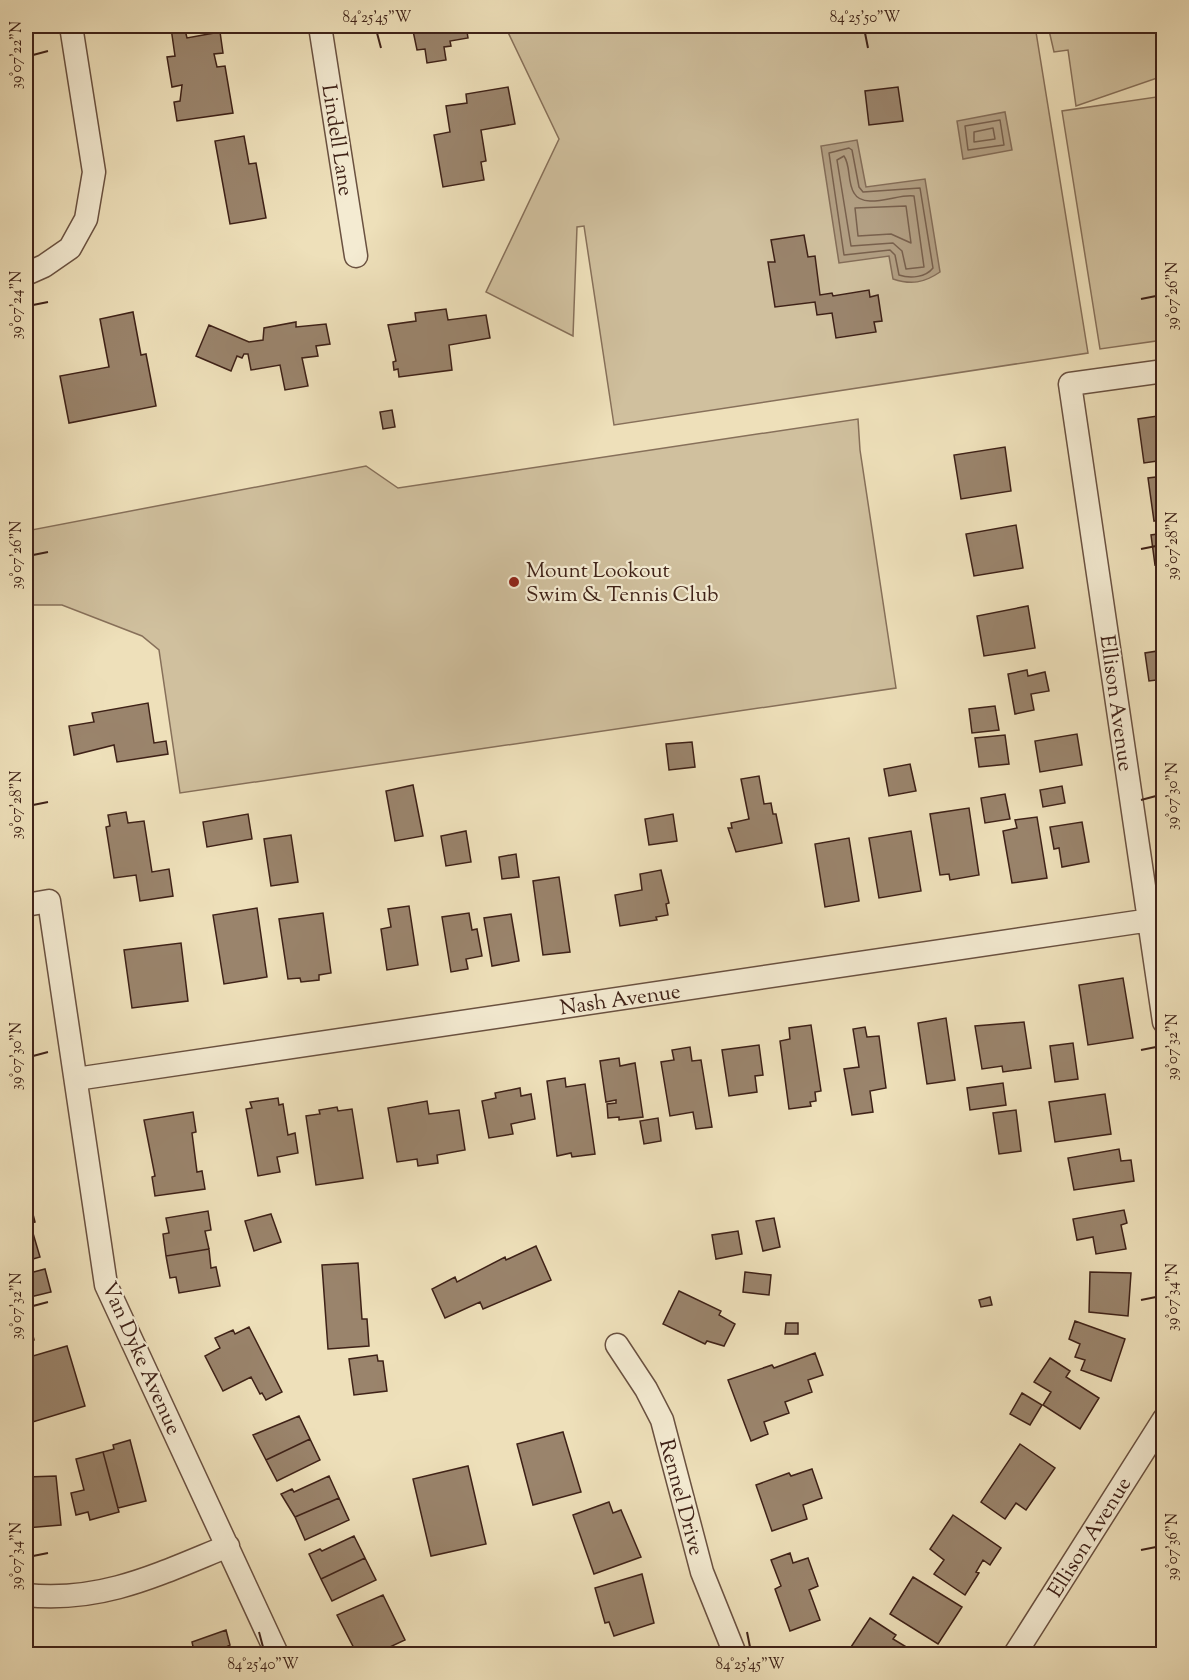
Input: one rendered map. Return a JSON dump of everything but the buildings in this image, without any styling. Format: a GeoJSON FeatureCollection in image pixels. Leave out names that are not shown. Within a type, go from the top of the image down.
{"type":"FeatureCollection","features":[{"type":"Feature","properties":{"kind":"street"},"geometry":{"type":"LineString","coordinates":[[26,274],[44,266],[70,248],[86,219],[94,172],[71,26]]}},
{"type":"Feature","properties":{"kind":"street","name":"Lindell Lane"},"geometry":{"type":"LineString","coordinates":[[320,26],[356,255]]}},
{"type":"Feature","properties":{"kind":"street","name":"Ellison Avenue"},"geometry":{"type":"LineString","coordinates":[[1164,371],[1070,384],[1157,919],[1164,1022]]}},
{"type":"Feature","properties":{"kind":"street","name":"Van Dyke Avenue"},"geometry":{"type":"LineString","coordinates":[[26,905],[49,901],[106,1286],[277,1654]]}},
{"type":"Feature","properties":{"kind":"street","name":"Nash Avenue"},"geometry":{"type":"LineString","coordinates":[[76,1080],[1157,919]]}},
{"type":"Feature","properties":{"kind":"street","name":"Rennel Drive"},"geometry":{"type":"LineString","coordinates":[[617,1344],[646,1389],[662,1420],[702,1572],[735,1654]]}},
{"type":"Feature","properties":{"kind":"street","name":"Ellison Avenue"},"geometry":{"type":"LineString","coordinates":[[1015,1654],[1164,1419]]}},
{"type":"Feature","properties":{"kind":"street"},"geometry":{"type":"LineString","coordinates":[[26,1595],[50,1598],[99,1593],[135,1584],[228,1546]]}},
{"type":"Feature","properties":{"kind":"shaded area"},"geometry":{"type":"Polygon","coordinates":[[[505,26],[1035,26],[1088,353],[614,425],[584,226],[577,227],[573,336],[486,292],[559,139],[505,26]]]}},
{"type":"Feature","properties":{"kind":"shaded area"},"geometry":{"type":"Polygon","coordinates":[[[1048,26],[1163,26],[1163,76],[1076,106],[1068,50],[1054,52],[1048,26]]]}},
{"type":"Feature","properties":{"kind":"shaded area"},"geometry":{"type":"Polygon","coordinates":[[[1163,96],[1163,340],[1100,349],[1062,111],[1163,96]]]}},
{"type":"Feature","properties":{"kind":"shaded area","name":"Mount Lookout Swim & Tennis Club"},"geometry":{"type":"Polygon","coordinates":[[[858,419],[860,450],[896,688],[180,793],[159,650],[142,636],[62,605],[26,605],[26,531],[366,466],[398,488],[858,419]]]}},
{"type":"Feature","properties":{"kind":"water"},"geometry":{"type":"Polygon","coordinates":[[[1005,112],[1012,150],[963,159],[957,121],[1005,112]]]}},
{"type":"Feature","properties":{"kind":"water"},"geometry":{"type":"Polygon","coordinates":[[[857,140],[866,187],[925,179],[940,272],[934,276],[917,282],[893,279],[889,256],[839,263],[821,146],[857,140]]]}},
{"type":"Feature","properties":{"kind":"place","name":"Mount Lookout Swim & Tennis Club"},"geometry":{"type":"Point","coordinates":[514,582]}}]}
